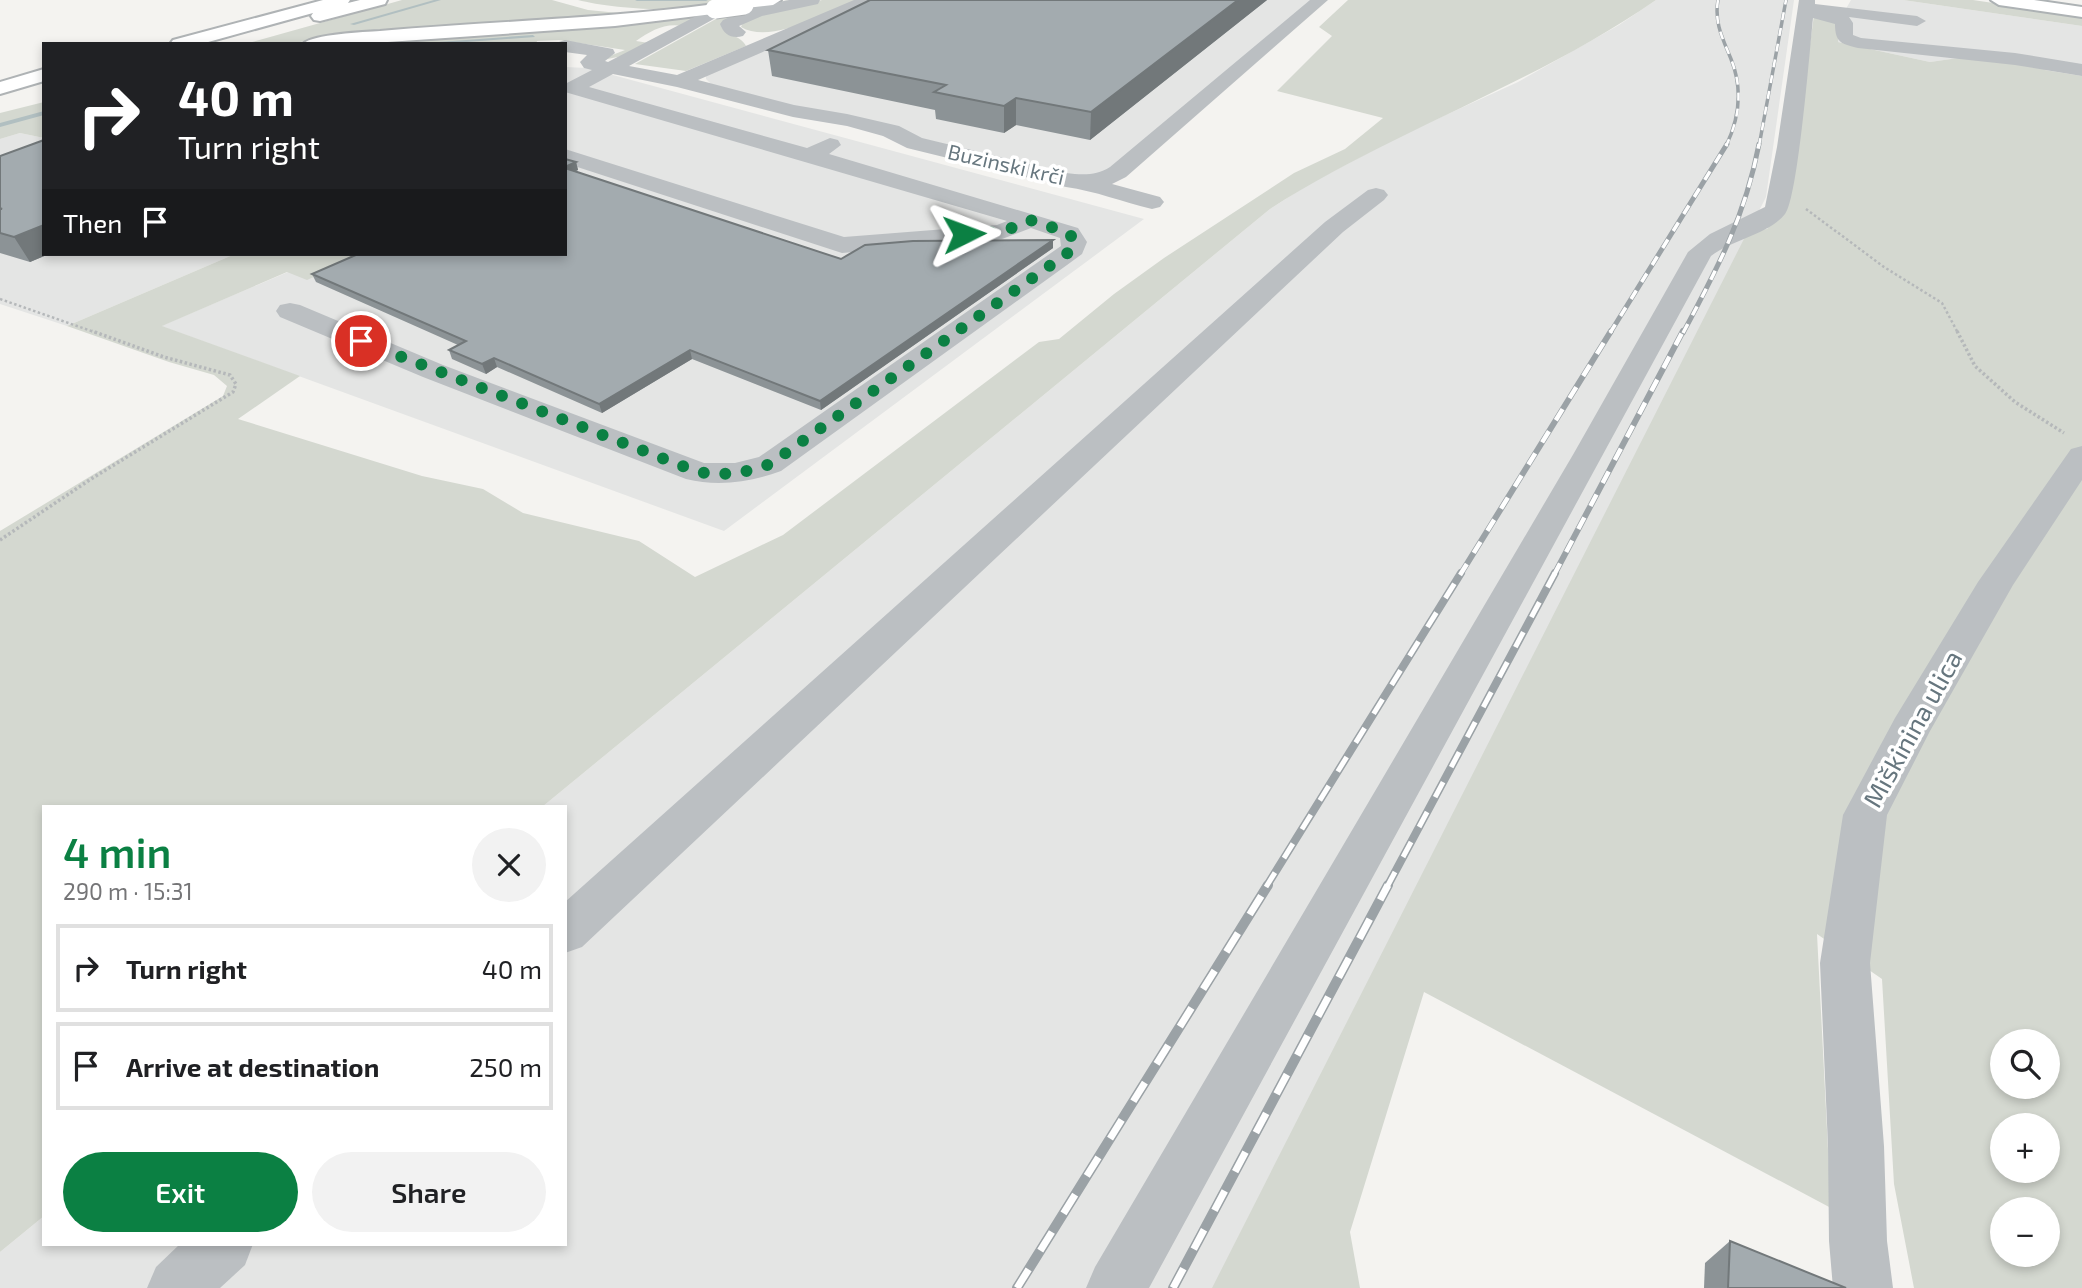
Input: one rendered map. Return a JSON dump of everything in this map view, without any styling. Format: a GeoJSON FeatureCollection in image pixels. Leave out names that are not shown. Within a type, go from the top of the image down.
{"type":"FeatureCollection","features":[{"type":"Feature","properties":{"kind":"main road"},"geometry":{"type":"LineString","coordinates":[[167,42],[216,27],[279,0]]}},
{"type":"Feature","properties":{"kind":"main road"},"geometry":{"type":"LineString","coordinates":[[186,42],[342,0]]}},
{"type":"Feature","properties":{"kind":"main road"},"geometry":{"type":"LineString","coordinates":[[227,42],[379,0]]}},
{"type":"Feature","properties":{"kind":"main road"},"geometry":{"type":"LineString","coordinates":[[331,42],[428,32],[658,17],[774,0]]}},
{"type":"Feature","properties":{"kind":"main road"},"geometry":{"type":"LineString","coordinates":[[1999,0],[2082,12]]}},
{"type":"Feature","properties":{"kind":"main road"},"geometry":{"type":"LineString","coordinates":[[2053,0],[2082,3]]}},
{"type":"Feature","properties":{"kind":"main road"},"geometry":{"type":"LineString","coordinates":[[2061,0],[2082,3]]}},
{"type":"Feature","properties":{"kind":"main road"},"geometry":{"type":"LineString","coordinates":[[592,5],[646,10],[715,9]]}},
{"type":"Feature","properties":{"kind":"main road"},"geometry":{"type":"LineString","coordinates":[[0,90],[42,79]]}},
{"type":"Feature","properties":{"kind":"main road"},"geometry":{"type":"LineString","coordinates":[[0,103],[42,92]]}},
{"type":"Feature","properties":{"kind":"street"},"geometry":{"type":"LineString","coordinates":[[747,42],[731,29],[729,24],[757,12],[812,0]]}},
{"type":"Feature","properties":{"kind":"street"},"geometry":{"type":"LineString","coordinates":[[679,81],[747,42],[797,30],[868,0]]}},
{"type":"Feature","properties":{"kind":"street","name":"Buzinski krči"},"geometry":{"type":"LineString","coordinates":[[850,132],[908,139],[1066,180],[1090,182],[1104,179],[1118,172],[1320,0]]}},
{"type":"Feature","properties":{"kind":"street"},"geometry":{"type":"LineString","coordinates":[[569,87],[613,68],[742,3]]}},
{"type":"Feature","properties":{"kind":"street"},"geometry":{"type":"LineString","coordinates":[[1806,6],[1917,20]]}},
{"type":"Feature","properties":{"kind":"street"},"geometry":{"type":"LineString","coordinates":[[1806,6],[1842,20],[1844,38],[1858,43],[2071,68]]}},
{"type":"Feature","properties":{"kind":"street"},"geometry":{"type":"LineString","coordinates":[[1116,1288],[1590,453],[1701,252],[1712,242],[1762,222],[1776,210],[1806,6]]}},
{"type":"Feature","properties":{"kind":"street"},"geometry":{"type":"LineString","coordinates":[[567,46],[606,53],[589,62],[591,64],[679,81],[793,111],[850,132]]}},
{"type":"Feature","properties":{"kind":"street"},"geometry":{"type":"LineString","coordinates":[[290,311],[433,371],[698,472],[722,476],[748,472],[770,464],[1073,249],[1075,242],[1069,233],[1030,220],[569,87]]}},
{"type":"Feature","properties":{"kind":"street"},"geometry":{"type":"LineString","coordinates":[[809,155],[850,132]]}},
{"type":"Feature","properties":{"kind":"street"},"geometry":{"type":"LineString","coordinates":[[567,157],[842,245],[1002,232],[1030,220]]}},
{"type":"Feature","properties":{"kind":"street"},"geometry":{"type":"LineString","coordinates":[[1090,182],[1110,192],[1152,202]]}},
{"type":"Feature","properties":{"kind":"street"},"geometry":{"type":"LineString","coordinates":[[567,930],[1334,227],[1377,195]]}},
{"type":"Feature","properties":{"kind":"street","name":"Miškinina ulica"},"geometry":{"type":"LineString","coordinates":[[1863,1288],[1858,1241],[1856,1146],[1845,963],[1865,815],[1910,729],[2076,447]]}},
{"type":"Feature","properties":{"kind":"street"},"geometry":{"type":"LineString","coordinates":[[177,1288],[222,1246]]}},
{"type":"Feature","properties":{"kind":"path"},"geometry":{"type":"LineString","coordinates":[[1781,190],[1884,267],[1942,303],[1975,366],[2015,402],[2076,447]]}},
{"type":"Feature","properties":{"kind":"path"},"geometry":{"type":"LineString","coordinates":[[0,299],[164,357],[230,376],[236,384],[233,392],[91,479],[0,540]]}},
{"type":"Feature","properties":{"kind":"shaded area"},"geometry":{"type":"Polygon","coordinates":[[[402,0],[552,0],[588,10],[639,15],[447,26],[299,42],[252,42],[402,0]]]}},
{"type":"Feature","properties":{"kind":"shaded area"},"geometry":{"type":"Polygon","coordinates":[[[578,0],[732,0],[700,8],[656,9],[578,0]]]}},
{"type":"Feature","properties":{"kind":"shaded area"},"geometry":{"type":"Polygon","coordinates":[[[789,0],[723,22],[723,29],[746,46],[686,71],[635,64],[732,10],[789,0]]]}},
{"type":"Feature","properties":{"kind":"shaded area"},"geometry":{"type":"Polygon","coordinates":[[[822,0],[857,0],[784,30],[753,32],[741,27],[744,20],[822,0]]]}},
{"type":"Feature","properties":{"kind":"shaded area"},"geometry":{"type":"Polygon","coordinates":[[[879,0],[1311,0],[1105,174],[1076,177],[805,109],[711,84],[706,79],[706,75],[879,0]]]}},
{"type":"Feature","properties":{"kind":"shaded area"},"geometry":{"type":"Polygon","coordinates":[[[1348,0],[1656,0],[1562,57],[1366,155],[1270,209],[544,805],[42,805],[42,1218],[0,1252],[0,531],[223,396],[227,386],[214,375],[67,326],[230,256],[361,256],[307,280],[287,272],[162,326],[300,376],[238,419],[422,476],[483,489],[523,513],[639,541],[695,577],[783,535],[1039,342],[1059,339],[1164,258],[1294,173],[1345,149],[1383,118],[1277,91],[1332,36],[1319,27],[1348,0]]]}},
{"type":"Feature","properties":{"kind":"shaded area"},"geometry":{"type":"Polygon","coordinates":[[[1656,0],[1794,0],[1766,197],[1213,1288],[0,1288],[0,1252],[42,1218],[42,1246],[567,1246],[567,805],[544,805],[1270,209],[1311,183],[1402,135],[1518,82],[1619,25],[1656,0]]]}},
{"type":"Feature","properties":{"kind":"shaded area"},"geometry":{"type":"Polygon","coordinates":[[[1851,0],[1903,0],[2082,26],[2082,76],[1966,57],[1930,62],[1838,42],[1839,21],[1851,0]]]}},
{"type":"Feature","properties":{"kind":"shaded area"},"geometry":{"type":"Polygon","coordinates":[[[1903,0],[1973,0],[2082,16],[2082,26],[1903,0]]]}},
{"type":"Feature","properties":{"kind":"shaded area"},"geometry":{"type":"Polygon","coordinates":[[[701,15],[682,26],[663,27],[647,34],[636,41],[649,43],[628,55],[597,61],[625,50],[559,40],[356,42],[701,15]]]}},
{"type":"Feature","properties":{"kind":"shaded area"},"geometry":{"type":"Polygon","coordinates":[[[1814,15],[1839,21],[1838,42],[1930,62],[1965,57],[2041,65],[2045,70],[2082,76],[2082,1288],[1914,1288],[1894,1184],[1882,979],[1817,934],[1831,1208],[1424,992],[1350,1232],[1360,1288],[1212,1288],[1748,231],[1767,229],[1788,204],[1814,15]]]}},
{"type":"Feature","properties":{"kind":"shaded area"},"geometry":{"type":"Polygon","coordinates":[[[567,67],[587,68],[1144,219],[724,531],[161,326],[288,272],[356,256],[567,256],[567,67]]]}},
{"type":"Feature","properties":{"kind":"shaded area"},"geometry":{"type":"Polygon","coordinates":[[[42,102],[42,138],[20,133],[0,139],[0,113],[42,102]]]}},
{"type":"Feature","properties":{"kind":"shaded area"},"geometry":{"type":"Polygon","coordinates":[[[20,133],[42,138],[42,256],[230,256],[67,326],[0,304],[0,139],[20,133]]]}},
{"type":"Feature","properties":{"kind":"building"},"geometry":{"type":"Polygon","coordinates":[[[870,0],[1238,0],[1091,112],[1016,98],[1004,106],[934,92],[946,85],[768,50],[870,0]]]}},
{"type":"Feature","properties":{"kind":"building"},"geometry":{"type":"Polygon","coordinates":[[[42,141],[42,226],[14,237],[0,233],[0,156],[42,141]]]}},
{"type":"Feature","properties":{"kind":"building"},"geometry":{"type":"Polygon","coordinates":[[[567,169],[841,259],[865,245],[913,241],[1053,240],[820,401],[690,350],[599,404],[494,358],[482,364],[449,350],[466,341],[312,274],[353,256],[567,256],[567,169]]]}},
{"type":"Feature","properties":{"kind":"building"},"geometry":{"type":"Polygon","coordinates":[[[1730,1241],[1846,1288],[1728,1288],[1730,1241]]]}},
{"type":"Feature","properties":{"kind":"waterway"},"geometry":{"type":"LineString","coordinates":[[352,24],[439,0]]}},
{"type":"Feature","properties":{"kind":"waterway"},"geometry":{"type":"LineString","coordinates":[[637,0],[706,0]]}},
{"type":"Feature","properties":{"kind":"waterway"},"geometry":{"type":"LineString","coordinates":[[444,42],[533,36]]}},
{"type":"Feature","properties":{"kind":"waterway"},"geometry":{"type":"LineString","coordinates":[[0,125],[42,114]]}},
{"type":"Feature","properties":{"kind":"railway"},"geometry":{"type":"LineString","coordinates":[[1718,0],[1718,24],[1735,70],[1738,92],[1737,114],[1726,145]]}},
{"type":"Feature","properties":{"kind":"railway"},"geometry":{"type":"LineString","coordinates":[[1759,146],[1786,0]]}},
{"type":"Feature","properties":{"kind":"railway"},"geometry":{"type":"LineString","coordinates":[[1683,333],[1738,219],[1759,144]]}},
{"type":"Feature","properties":{"kind":"railway"},"geometry":{"type":"LineString","coordinates":[[1610,333],[1726,145]]}},
{"type":"Feature","properties":{"kind":"railway"},"geometry":{"type":"LineString","coordinates":[[1460,575],[1611,331]]}},
{"type":"Feature","properties":{"kind":"railway"},"geometry":{"type":"LineString","coordinates":[[1554,575],[1683,331]]}},
{"type":"Feature","properties":{"kind":"railway"},"geometry":{"type":"LineString","coordinates":[[1266,887],[1461,573]]}},
{"type":"Feature","properties":{"kind":"railway"},"geometry":{"type":"LineString","coordinates":[[1387,887],[1555,573]]}},
{"type":"Feature","properties":{"kind":"railway"},"geometry":{"type":"LineString","coordinates":[[1017,1288],[1268,885]]}},
{"type":"Feature","properties":{"kind":"railway"},"geometry":{"type":"LineString","coordinates":[[1173,1288],[1388,885]]}},
{"type":"Feature","properties":{"kind":"route"},"geometry":{"type":"LineString","coordinates":[[361,341],[698,472],[722,476],[748,472],[770,464],[1058,260],[1073,249],[1075,242],[1069,233],[1030,220],[1002,232],[964,234]]}}]}
